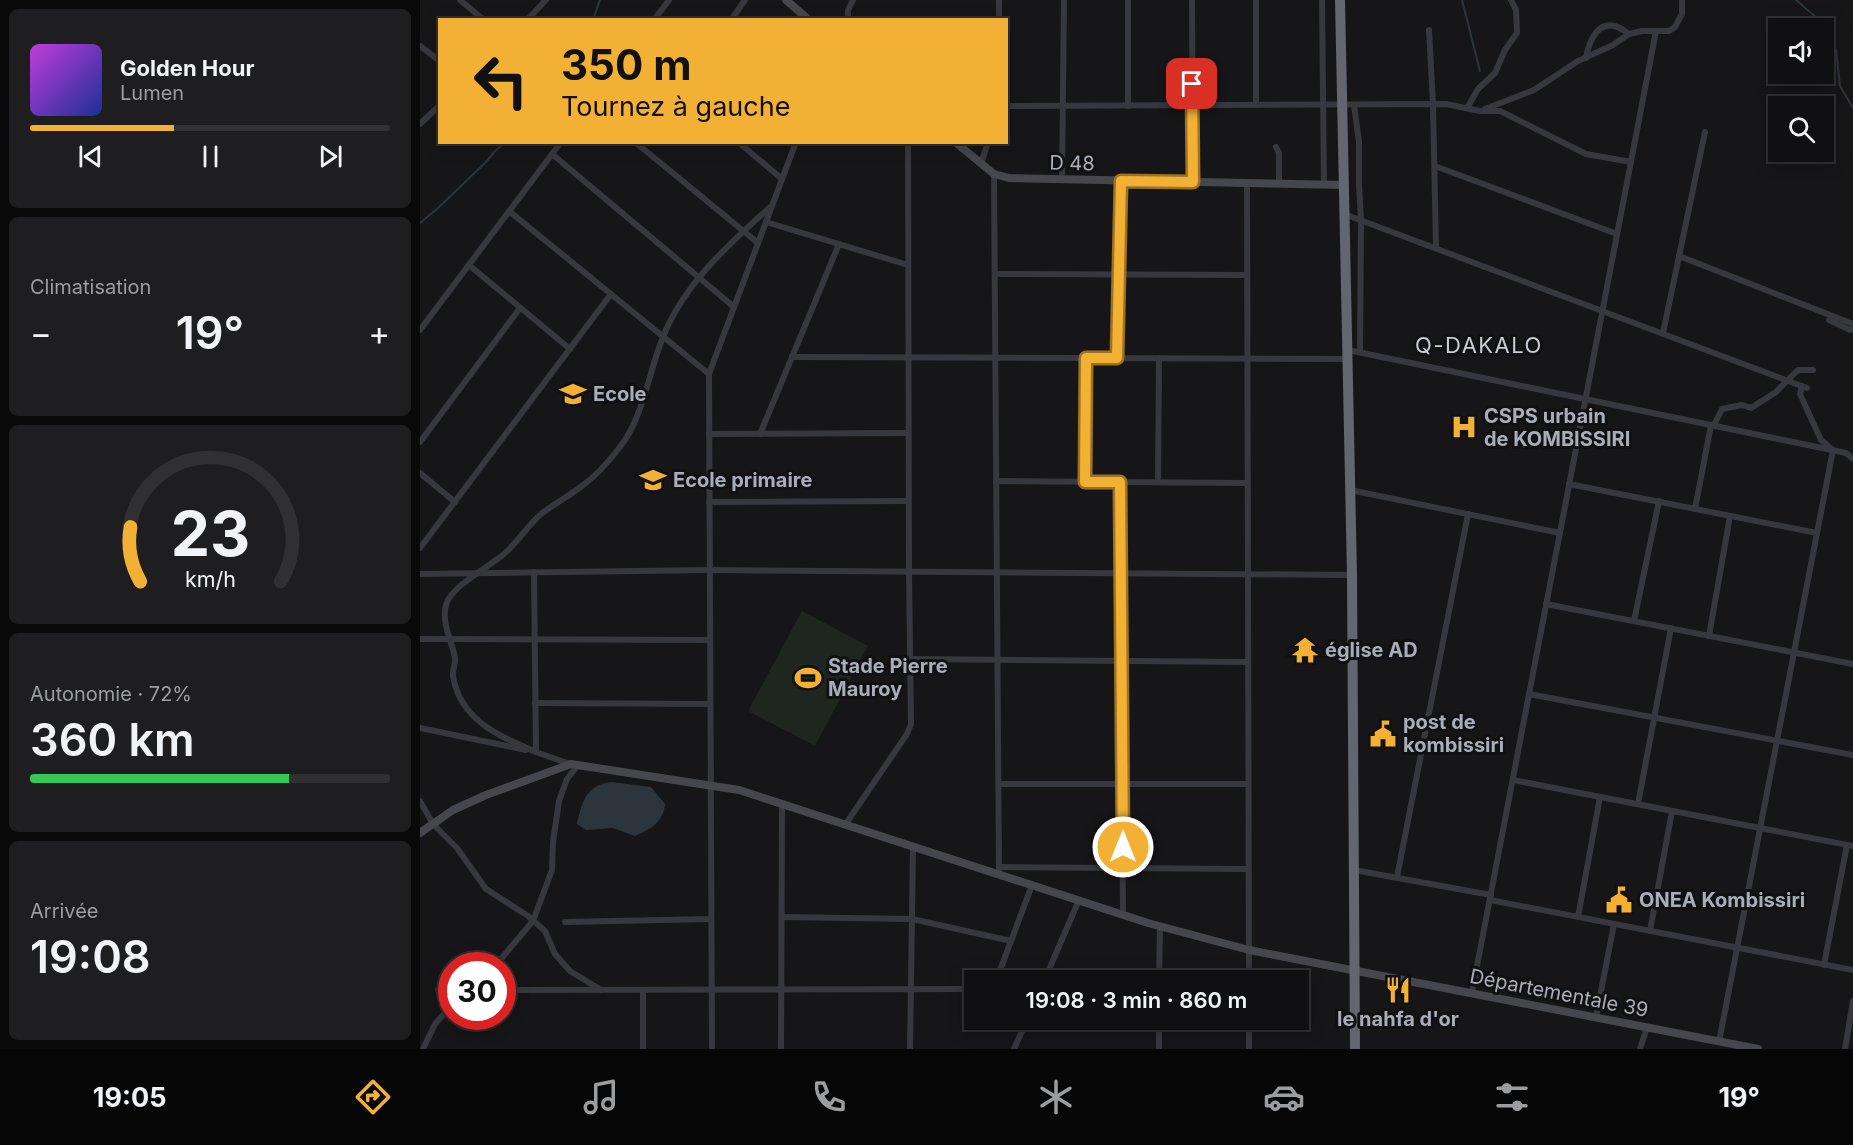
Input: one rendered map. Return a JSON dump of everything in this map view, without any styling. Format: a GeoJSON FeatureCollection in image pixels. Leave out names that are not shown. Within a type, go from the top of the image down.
{"type":"FeatureCollection","features":[{"type":"Feature","properties":{"kind":"highway"},"geometry":{"type":"LineString","coordinates":[[1340,0],[1352,574],[1355,1049]]}},
{"type":"Feature","properties":{"kind":"street"},"geometry":{"type":"LineString","coordinates":[[460,0],[482,18]]}},
{"type":"Feature","properties":{"kind":"street"},"geometry":{"type":"LineString","coordinates":[[529,18],[546,0]]}},
{"type":"Feature","properties":{"kind":"street"},"geometry":{"type":"LineString","coordinates":[[656,18],[669,0]]}},
{"type":"Feature","properties":{"kind":"street"},"geometry":{"type":"LineString","coordinates":[[732,18],[745,0]]}},
{"type":"Feature","properties":{"kind":"street"},"geometry":{"type":"LineString","coordinates":[[786,0],[807,18]]}},
{"type":"Feature","properties":{"kind":"street"},"geometry":{"type":"LineString","coordinates":[[848,18],[848,10],[853,0]]}},
{"type":"Feature","properties":{"kind":"street"},"geometry":{"type":"LineString","coordinates":[[999,0],[999,18]]}},
{"type":"Feature","properties":{"kind":"street"},"geometry":{"type":"LineString","coordinates":[[1062,180],[1064,0]]}},
{"type":"Feature","properties":{"kind":"street"},"geometry":{"type":"LineString","coordinates":[[1128,0],[1128,106]]}},
{"type":"Feature","properties":{"kind":"street"},"geometry":{"type":"LineString","coordinates":[[1192,0],[1193,182]]}},
{"type":"Feature","properties":{"kind":"street"},"geometry":{"type":"LineString","coordinates":[[1256,0],[1256,105]]}},
{"type":"Feature","properties":{"kind":"street"},"geometry":{"type":"LineString","coordinates":[[1322,0],[1324,184]]}},
{"type":"Feature","properties":{"kind":"street"},"geometry":{"type":"LineString","coordinates":[[1480,111],[1534,90],[1629,34],[1642,31],[1669,31],[1675,27],[1682,14],[1682,0]]}},
{"type":"Feature","properties":{"kind":"street"},"geometry":{"type":"LineString","coordinates":[[1467,108],[1478,89],[1495,73],[1505,50],[1516,33],[1516,10],[1513,1]]}},
{"type":"Feature","properties":{"kind":"street"},"geometry":{"type":"LineString","coordinates":[[1586,58],[1593,36],[1604,26],[1611,24],[1629,34]]}},
{"type":"Feature","properties":{"kind":"street"},"geometry":{"type":"LineString","coordinates":[[1429,30],[1436,248]]}},
{"type":"Feature","properties":{"kind":"street"},"geometry":{"type":"LineString","coordinates":[[1472,992],[1656,31]]}},
{"type":"Feature","properties":{"kind":"street"},"geometry":{"type":"LineString","coordinates":[[420,46],[438,60]]}},
{"type":"Feature","properties":{"kind":"street"},"geometry":{"type":"LineString","coordinates":[[1008,106],[1433,104],[1480,111],[1500,111],[1586,154],[1631,162]]}},
{"type":"Feature","properties":{"kind":"street"},"geometry":{"type":"LineString","coordinates":[[1354,105],[1359,142],[1361,220],[1360,352]]}},
{"type":"Feature","properties":{"kind":"street"},"geometry":{"type":"LineString","coordinates":[[420,124],[438,107]]}},
{"type":"Feature","properties":{"kind":"street"},"geometry":{"type":"LineString","coordinates":[[1663,333],[1705,132]]}},
{"type":"Feature","properties":{"kind":"street"},"geometry":{"type":"LineString","coordinates":[[420,330],[560,144]]}},
{"type":"Feature","properties":{"kind":"street"},"geometry":{"type":"LineString","coordinates":[[639,144],[758,243]]}},
{"type":"Feature","properties":{"kind":"street"},"geometry":{"type":"LineString","coordinates":[[740,144],[782,179]]}},
{"type":"Feature","properties":{"kind":"street"},"geometry":{"type":"LineString","coordinates":[[712,1049],[709,374],[795,144]]}},
{"type":"Feature","properties":{"kind":"street"},"geometry":{"type":"LineString","coordinates":[[845,825],[907,734],[911,724],[908,501],[908,144]]}},
{"type":"Feature","properties":{"kind":"street","name":"D 48"},"geometry":{"type":"LineString","coordinates":[[957,144],[994,174],[1009,178],[1344,185]]}},
{"type":"Feature","properties":{"kind":"street"},"geometry":{"type":"LineString","coordinates":[[981,164],[987,144]]}},
{"type":"Feature","properties":{"kind":"street"},"geometry":{"type":"LineString","coordinates":[[1276,147],[1279,153],[1279,184]]}},
{"type":"Feature","properties":{"kind":"street"},"geometry":{"type":"LineString","coordinates":[[552,154],[734,307]]}},
{"type":"Feature","properties":{"kind":"street"},"geometry":{"type":"LineString","coordinates":[[1435,166],[1617,234]]}},
{"type":"Feature","properties":{"kind":"street"},"geometry":{"type":"LineString","coordinates":[[994,174],[999,871],[1123,868],[1248,869]]}},
{"type":"Feature","properties":{"kind":"street"},"geometry":{"type":"LineString","coordinates":[[1117,358],[1121,181]]}},
{"type":"Feature","properties":{"kind":"street"},"geometry":{"type":"LineString","coordinates":[[1247,183],[1249,970]]}},
{"type":"Feature","properties":{"kind":"street"},"geometry":{"type":"LineString","coordinates":[[574,765],[499,736],[469,713],[453,674],[455,659],[449,639],[445,609],[447,601],[454,592],[505,553],[540,514],[585,484],[621,445],[636,417],[663,336],[676,310],[698,277],[772,206]]}},
{"type":"Feature","properties":{"kind":"street"},"geometry":{"type":"LineString","coordinates":[[509,211],[709,374]]}},
{"type":"Feature","properties":{"kind":"street"},"geometry":{"type":"LineString","coordinates":[[1344,214],[1804,387],[1800,394],[1821,440],[1833,450]]}},
{"type":"Feature","properties":{"kind":"street"},"geometry":{"type":"LineString","coordinates":[[766,222],[908,265]]}},
{"type":"Feature","properties":{"kind":"street"},"geometry":{"type":"LineString","coordinates":[[760,434],[838,244]]}},
{"type":"Feature","properties":{"kind":"street"},"geometry":{"type":"LineString","coordinates":[[1679,256],[1853,324]]}},
{"type":"Feature","properties":{"kind":"street"},"geometry":{"type":"LineString","coordinates":[[469,265],[570,349]]}},
{"type":"Feature","properties":{"kind":"street"},"geometry":{"type":"LineString","coordinates":[[995,274],[1247,275]]}},
{"type":"Feature","properties":{"kind":"street"},"geometry":{"type":"LineString","coordinates":[[420,548],[611,294]]}},
{"type":"Feature","properties":{"kind":"street"},"geometry":{"type":"LineString","coordinates":[[420,442],[520,308]]}},
{"type":"Feature","properties":{"kind":"street"},"geometry":{"type":"LineString","coordinates":[[1829,321],[1850,330],[1853,329]]}},
{"type":"Feature","properties":{"kind":"street"},"geometry":{"type":"LineString","coordinates":[[792,357],[1247,358],[1360,352],[1833,450],[1845,453],[1853,459]]}},
{"type":"Feature","properties":{"kind":"street"},"geometry":{"type":"LineString","coordinates":[[1085,482],[1086,358]]}},
{"type":"Feature","properties":{"kind":"street"},"geometry":{"type":"LineString","coordinates":[[1158,482],[1159,358]]}},
{"type":"Feature","properties":{"kind":"street"},"geometry":{"type":"LineString","coordinates":[[1695,509],[1712,425],[1722,409],[1742,405],[1751,408],[1776,392],[1798,370],[1813,370]]}},
{"type":"Feature","properties":{"kind":"street"},"geometry":{"type":"LineString","coordinates":[[709,434],[908,433]]}},
{"type":"Feature","properties":{"kind":"street"},"geometry":{"type":"LineString","coordinates":[[1719,1042],[1833,450]]}},
{"type":"Feature","properties":{"kind":"street"},"geometry":{"type":"LineString","coordinates":[[420,473],[455,502]]}},
{"type":"Feature","properties":{"kind":"street"},"geometry":{"type":"LineString","coordinates":[[996,481],[1247,483]]}},
{"type":"Feature","properties":{"kind":"street"},"geometry":{"type":"LineString","coordinates":[[1120,482],[1123,915]]}},
{"type":"Feature","properties":{"kind":"street"},"geometry":{"type":"LineString","coordinates":[[1569,484],[1817,533]]}},
{"type":"Feature","properties":{"kind":"street"},"geometry":{"type":"LineString","coordinates":[[1350,490],[1560,533]]}},
{"type":"Feature","properties":{"kind":"street"},"geometry":{"type":"LineString","coordinates":[[709,502],[908,501]]}},
{"type":"Feature","properties":{"kind":"street"},"geometry":{"type":"LineString","coordinates":[[1634,621],[1659,501]]}},
{"type":"Feature","properties":{"kind":"street"},"geometry":{"type":"LineString","coordinates":[[1397,878],[1468,514]]}},
{"type":"Feature","properties":{"kind":"street"},"geometry":{"type":"LineString","coordinates":[[1709,636],[1730,516]]}},
{"type":"Feature","properties":{"kind":"street"},"geometry":{"type":"LineString","coordinates":[[420,574],[710,570],[1352,574]]}},
{"type":"Feature","properties":{"kind":"street"},"geometry":{"type":"LineString","coordinates":[[534,572],[536,752]]}},
{"type":"Feature","properties":{"kind":"street"},"geometry":{"type":"LineString","coordinates":[[1546,604],[1853,664]]}},
{"type":"Feature","properties":{"kind":"street"},"geometry":{"type":"LineString","coordinates":[[1638,804],[1671,628]]}},
{"type":"Feature","properties":{"kind":"street"},"geometry":{"type":"LineString","coordinates":[[420,639],[710,640]]}},
{"type":"Feature","properties":{"kind":"street"},"geometry":{"type":"LineString","coordinates":[[910,659],[1248,662]]}},
{"type":"Feature","properties":{"kind":"street"},"geometry":{"type":"LineString","coordinates":[[1529,694],[1853,756]]}},
{"type":"Feature","properties":{"kind":"street"},"geometry":{"type":"LineString","coordinates":[[535,703],[710,704]]}},
{"type":"Feature","properties":{"kind":"street"},"geometry":{"type":"LineString","coordinates":[[420,728],[536,752]]}},
{"type":"Feature","properties":{"kind":"street"},"geometry":{"type":"LineString","coordinates":[[420,832],[453,810],[486,795],[574,765]]}},
{"type":"Feature","properties":{"kind":"street"},"geometry":{"type":"LineString","coordinates":[[507,952],[533,921],[552,870],[553,842],[559,801],[574,765]]}},
{"type":"Feature","properties":{"kind":"street","name":"Départementale 39"},"geometry":{"type":"LineString","coordinates":[[574,765],[739,790],[913,847],[999,871],[1032,885],[1123,915],[1249,950],[1472,992],[1738,1047],[1758,1049]]}},
{"type":"Feature","properties":{"kind":"street"},"geometry":{"type":"LineString","coordinates":[[1513,780],[1850,846],[1824,965]]}},
{"type":"Feature","properties":{"kind":"street"},"geometry":{"type":"LineString","coordinates":[[999,784],[1248,784]]}},
{"type":"Feature","properties":{"kind":"street"},"geometry":{"type":"LineString","coordinates":[[1578,917],[1600,797]]}},
{"type":"Feature","properties":{"kind":"street"},"geometry":{"type":"LineString","coordinates":[[420,801],[433,824],[457,848],[486,888],[513,905],[545,931],[555,954],[570,971],[602,990]]}},
{"type":"Feature","properties":{"kind":"street"},"geometry":{"type":"LineString","coordinates":[[781,1049],[782,804]]}},
{"type":"Feature","properties":{"kind":"street"},"geometry":{"type":"LineString","coordinates":[[1650,931],[1672,811]]}},
{"type":"Feature","properties":{"kind":"street"},"geometry":{"type":"LineString","coordinates":[[910,1049],[913,847]]}},
{"type":"Feature","properties":{"kind":"street"},"geometry":{"type":"LineString","coordinates":[[1354,870],[1578,917],[1853,970]]}},
{"type":"Feature","properties":{"kind":"street"},"geometry":{"type":"LineString","coordinates":[[1000,970],[1032,885]]}},
{"type":"Feature","properties":{"kind":"street"},"geometry":{"type":"LineString","coordinates":[[1049,970],[1079,900]]}},
{"type":"Feature","properties":{"kind":"street"},"geometry":{"type":"LineString","coordinates":[[782,917],[912,919],[1011,941]]}},
{"type":"Feature","properties":{"kind":"street"},"geometry":{"type":"LineString","coordinates":[[565,922],[711,919]]}},
{"type":"Feature","properties":{"kind":"street"},"geometry":{"type":"LineString","coordinates":[[1596,1017],[1614,924]]}},
{"type":"Feature","properties":{"kind":"street"},"geometry":{"type":"LineString","coordinates":[[1160,926],[1160,970]]}},
{"type":"Feature","properties":{"kind":"street"},"geometry":{"type":"LineString","coordinates":[[516,990],[964,989]]}},
{"type":"Feature","properties":{"kind":"street"},"geometry":{"type":"LineString","coordinates":[[642,990],[642,1049]]}},
{"type":"Feature","properties":{"kind":"street"},"geometry":{"type":"LineString","coordinates":[[1845,1049],[1853,1001]]}},
{"type":"Feature","properties":{"kind":"street"},"geometry":{"type":"LineString","coordinates":[[423,1049],[438,1021]]}},
{"type":"Feature","properties":{"kind":"street"},"geometry":{"type":"LineString","coordinates":[[1640,1049],[1647,1027]]}},
{"type":"Feature","properties":{"kind":"street"},"geometry":{"type":"LineString","coordinates":[[1014,1049],[1023,1030]]}},
{"type":"Feature","properties":{"kind":"street"},"geometry":{"type":"LineString","coordinates":[[1159,1030],[1159,1049]]}},
{"type":"Feature","properties":{"kind":"street"},"geometry":{"type":"LineString","coordinates":[[1249,1030],[1249,1049]]}},
{"type":"Feature","properties":{"kind":"shaded area","name":"Stade Pierre Mauroy"},"geometry":{"type":"Polygon","coordinates":[[[802,611],[868,646],[815,746],[748,711],[802,611]]]}},
{"type":"Feature","properties":{"kind":"shaded area"},"geometry":{"type":"Polygon","coordinates":[[[604,783],[651,787],[665,804],[659,820],[651,828],[635,836],[613,828],[586,830],[577,824],[581,808],[591,790],[604,783]]]}},
{"type":"Feature","properties":{"kind":"waterway"},"geometry":{"type":"LineString","coordinates":[[594,18],[600,0]]}},
{"type":"Feature","properties":{"kind":"waterway"},"geometry":{"type":"LineString","coordinates":[[1462,0],[1480,71]]}},
{"type":"Feature","properties":{"kind":"waterway"},"geometry":{"type":"LineString","coordinates":[[1796,0],[1817,18]]}},
{"type":"Feature","properties":{"kind":"waterway"},"geometry":{"type":"LineString","coordinates":[[1834,47],[1840,86],[1853,108]]}},
{"type":"Feature","properties":{"kind":"waterway"},"geometry":{"type":"LineString","coordinates":[[420,223],[504,144]]}},
{"type":"Feature","properties":{"kind":"place","name":"Ecole"},"geometry":{"type":"Point","coordinates":[573,394]}},
{"type":"Feature","properties":{"kind":"place","name":"CSPS urbain de KOMBISSIRI"},"geometry":{"type":"Point","coordinates":[1464,427]}},
{"type":"Feature","properties":{"kind":"place","name":"Ecole primaire"},"geometry":{"type":"Point","coordinates":[653,480]}},
{"type":"Feature","properties":{"kind":"place","name":"église AD"},"geometry":{"type":"Point","coordinates":[1305,650]}},
{"type":"Feature","properties":{"kind":"place","name":"Stade Pierre Mauroy"},"geometry":{"type":"Point","coordinates":[808,678]}},
{"type":"Feature","properties":{"kind":"place","name":"post de kombissiri"},"geometry":{"type":"Point","coordinates":[1383,734]}},
{"type":"Feature","properties":{"kind":"place","name":"ONEA Kombissiri"},"geometry":{"type":"Point","coordinates":[1619,900]}},
{"type":"Feature","properties":{"kind":"place","name":"le nahfa d'or"},"geometry":{"type":"Point","coordinates":[1398,990]}},
{"type":"Feature","properties":{"kind":"district","name":"Q-DAKALO"},"geometry":{"type":"Point","coordinates":[1479,345]}},
{"type":"Feature","properties":{"kind":"route"},"geometry":{"type":"LineString","coordinates":[[1123,847],[1120,482],[1085,482],[1086,358],[1117,358],[1121,181],[1193,182],[1192,84]]}}]}
